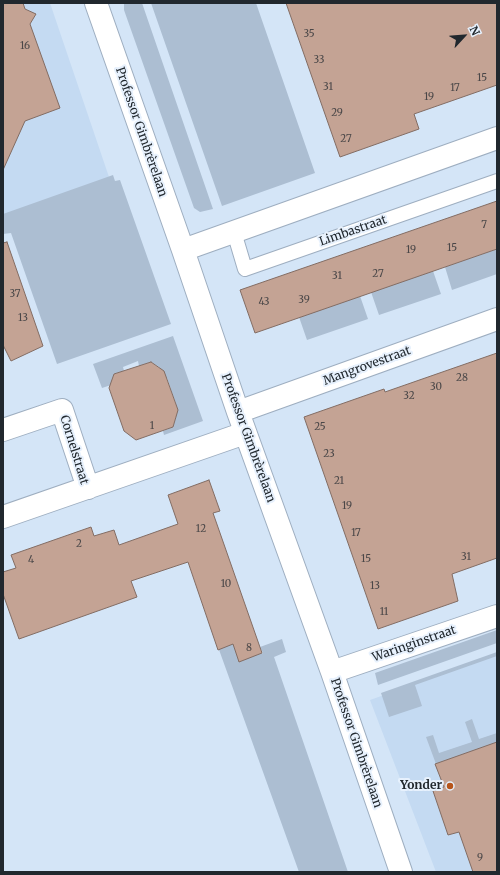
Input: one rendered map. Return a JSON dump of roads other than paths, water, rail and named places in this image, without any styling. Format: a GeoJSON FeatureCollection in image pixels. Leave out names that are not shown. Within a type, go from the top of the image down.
{"type":"FeatureCollection","features":[{"type":"Feature","properties":{"kind":"street","name":"Professor Gimbrèrelaan"},"geometry":{"type":"LineString","coordinates":[[96,3],[183,250],[245,433],[332,672],[401,872]]}},
{"type":"Feature","properties":{"kind":"street"},"geometry":{"type":"LineString","coordinates":[[183,250],[497,138]]}},
{"type":"Feature","properties":{"kind":"street","name":"Mangrovestraat"},"geometry":{"type":"LineString","coordinates":[[238,412],[497,319]]}},
{"type":"Feature","properties":{"kind":"street","name":"Cornelstraat"},"geometry":{"type":"LineString","coordinates":[[3,430],[62,410],[88,488],[3,517]]}},
{"type":"Feature","properties":{"kind":"street"},"geometry":{"type":"LineString","coordinates":[[88,488],[245,433]]}},
{"type":"Feature","properties":{"kind":"street","name":"Waringinstraat"},"geometry":{"type":"LineString","coordinates":[[332,672],[497,616]]}},
{"type":"Feature","properties":{"kind":"lane","name":"Limbastraat"},"geometry":{"type":"LineString","coordinates":[[234,232],[245,269],[497,181]]}},
{"type":"Feature","properties":{"kind":"place","name":"Yonder"},"geometry":{"type":"Point","coordinates":[450,786]}}]}
